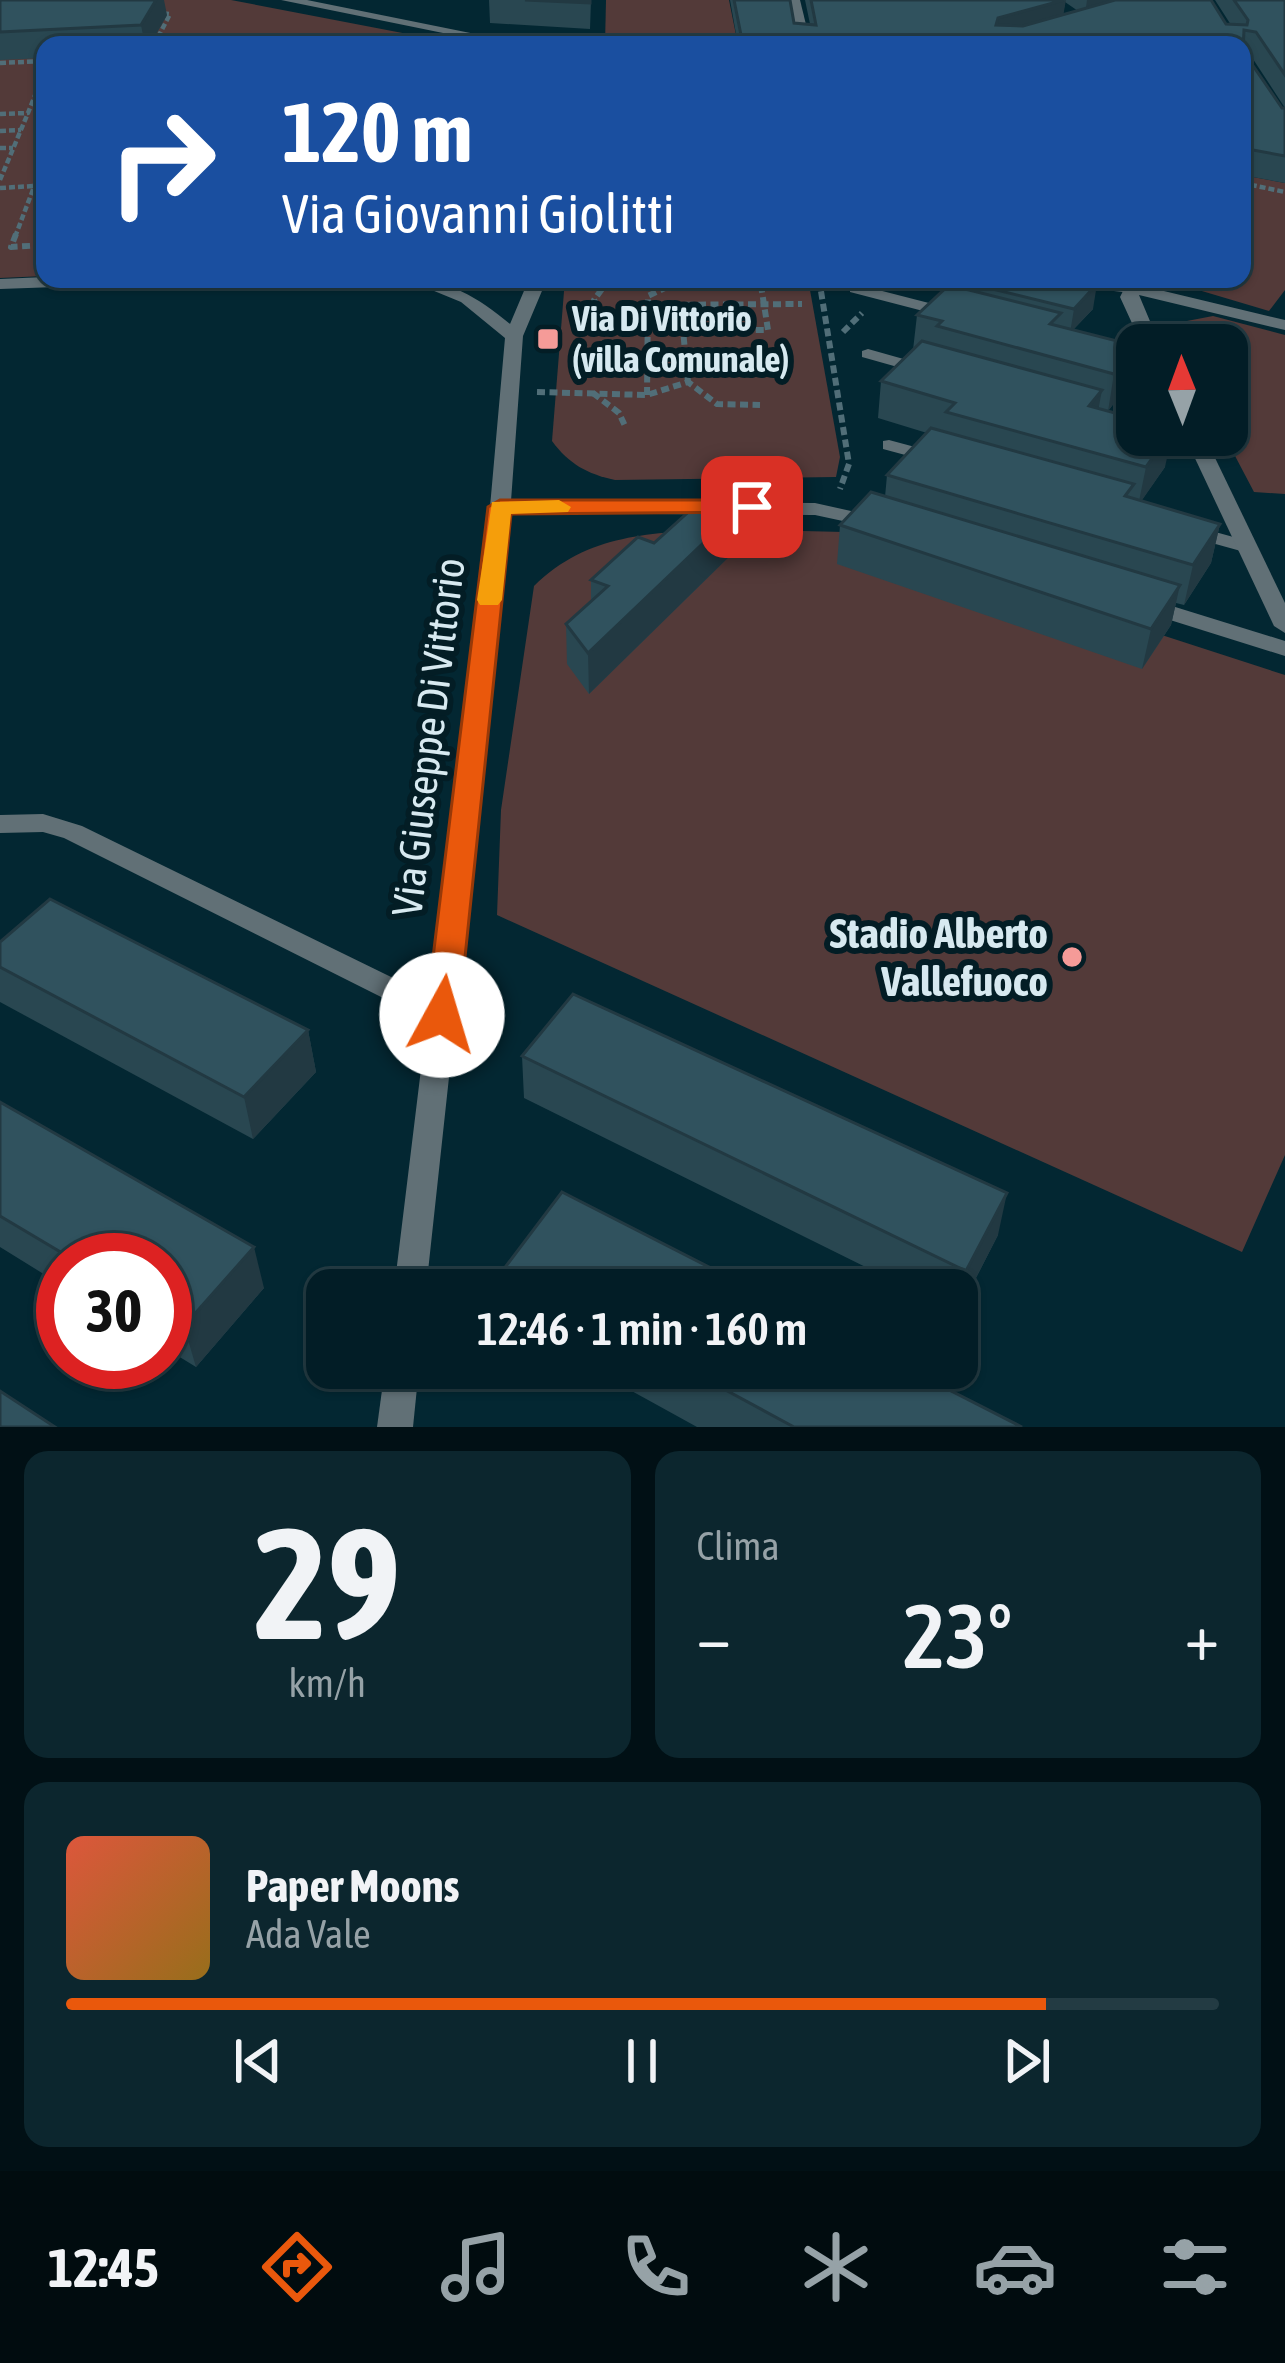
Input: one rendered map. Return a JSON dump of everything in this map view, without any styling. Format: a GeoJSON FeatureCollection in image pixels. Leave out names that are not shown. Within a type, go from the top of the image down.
{"type":"FeatureCollection","features":[{"type":"Feature","properties":{"kind":"street"},"geometry":{"type":"LineString","coordinates":[[287,0],[476,36]]}},
{"type":"Feature","properties":{"kind":"street"},"geometry":{"type":"LineString","coordinates":[[794,0],[802,36]]}},
{"type":"Feature","properties":{"kind":"street"},"geometry":{"type":"LineString","coordinates":[[0,284],[36,283]]}},
{"type":"Feature","properties":{"kind":"street"},"geometry":{"type":"LineString","coordinates":[[470,288],[514,336]]}},
{"type":"Feature","properties":{"kind":"street","name":"Via Giuseppe Di Vittorio"},"geometry":{"type":"LineString","coordinates":[[412,1269],[500,507],[514,336],[534,288]]}},
{"type":"Feature","properties":{"kind":"street"},"geometry":{"type":"LineString","coordinates":[[1134,288],[1132,304],[1141,324]]}},
{"type":"Feature","properties":{"kind":"street"},"geometry":{"type":"LineString","coordinates":[[1150,288],[1285,325]]}},
{"type":"Feature","properties":{"kind":"street"},"geometry":{"type":"LineString","coordinates":[[1204,456],[1285,626]]}},
{"type":"Feature","properties":{"kind":"street"},"geometry":{"type":"LineString","coordinates":[[500,507],[827,512],[896,527]]}},
{"type":"Feature","properties":{"kind":"street"},"geometry":{"type":"LineString","coordinates":[[1125,599],[1285,649]]}},
{"type":"Feature","properties":{"kind":"street"},"geometry":{"type":"LineString","coordinates":[[0,824],[43,823],[73,832],[442,1015]]}},
{"type":"Feature","properties":{"kind":"street"},"geometry":{"type":"LineString","coordinates":[[395,1427],[399,1389]]}},
{"type":"Feature","properties":{"kind":"lane"},"geometry":{"type":"LineString","coordinates":[[855,289],[966,316]]}},
{"type":"Feature","properties":{"kind":"lane"},"geometry":{"type":"LineString","coordinates":[[868,355],[935,373]]}},
{"type":"Feature","properties":{"kind":"lane"},"geometry":{"type":"LineString","coordinates":[[889,445],[956,464]]}},
{"type":"Feature","properties":{"kind":"lane"},"geometry":{"type":"LineString","coordinates":[[1180,528],[1248,547]]}},
{"type":"Feature","properties":{"kind":"path"},"geometry":{"type":"LineString","coordinates":[[149,11],[170,14],[159,36]]}},
{"type":"Feature","properties":{"kind":"path"},"geometry":{"type":"LineString","coordinates":[[0,63],[36,65]]}},
{"type":"Feature","properties":{"kind":"path"},"geometry":{"type":"LineString","coordinates":[[36,96],[0,184],[36,181]]}},
{"type":"Feature","properties":{"kind":"path"},"geometry":{"type":"LineString","coordinates":[[0,114],[28,113]]}},
{"type":"Feature","properties":{"kind":"path"},"geometry":{"type":"LineString","coordinates":[[0,131],[21,130]]}},
{"type":"Feature","properties":{"kind":"path"},"geometry":{"type":"LineString","coordinates":[[0,148],[14,148]]}},
{"type":"Feature","properties":{"kind":"path"},"geometry":{"type":"LineString","coordinates":[[1251,185],[1285,192]]}},
{"type":"Feature","properties":{"kind":"path"},"geometry":{"type":"LineString","coordinates":[[36,188],[11,247],[36,246]]}},
{"type":"Feature","properties":{"kind":"path"},"geometry":{"type":"LineString","coordinates":[[602,288],[594,300],[611,327],[647,334]]}},
{"type":"Feature","properties":{"kind":"path"},"geometry":{"type":"LineString","coordinates":[[647,395],[647,296],[664,288]]}},
{"type":"Feature","properties":{"kind":"path"},"geometry":{"type":"LineString","coordinates":[[760,405],[717,404],[688,382],[683,330],[768,330],[761,288]]}},
{"type":"Feature","properties":{"kind":"path"},"geometry":{"type":"LineString","coordinates":[[820,288],[849,464],[827,512]]}},
{"type":"Feature","properties":{"kind":"path"},"geometry":{"type":"LineString","coordinates":[[647,305],[802,304]]}},
{"type":"Feature","properties":{"kind":"path"},"geometry":{"type":"LineString","coordinates":[[511,392],[647,395],[688,382]]}},
{"type":"Feature","properties":{"kind":"path"},"geometry":{"type":"LineString","coordinates":[[591,392],[619,413],[626,428]]}},
{"type":"Feature","properties":{"kind":"shaded area"},"geometry":{"type":"Polygon","coordinates":[[[0,0],[231,0],[418,36],[36,36],[36,276],[0,278],[0,0]]]}},
{"type":"Feature","properties":{"kind":"shaded area"},"geometry":{"type":"Polygon","coordinates":[[[606,0],[729,0],[736,36],[605,36],[606,0]]]}},
{"type":"Feature","properties":{"kind":"shaded area"},"geometry":{"type":"Polygon","coordinates":[[[1251,177],[1285,183],[1285,290],[1269,311],[1192,288],[1251,288],[1251,177]]]}},
{"type":"Feature","properties":{"kind":"shaded area"},"geometry":{"type":"Polygon","coordinates":[[[564,288],[810,288],[840,457],[836,477],[615,480],[572,462],[552,441],[564,288]]]}},
{"type":"Feature","properties":{"kind":"shaded area"},"geometry":{"type":"Polygon","coordinates":[[[1213,316],[1243,324],[1171,324],[1213,316]]]}},
{"type":"Feature","properties":{"kind":"shaded area"},"geometry":{"type":"Polygon","coordinates":[[[1248,325],[1285,335],[1285,494],[1254,492],[1235,456],[1248,456],[1248,325]]]}},
{"type":"Feature","properties":{"kind":"shaded area","name":"Stadio Alberto Vallefuoco"},"geometry":{"type":"Polygon","coordinates":[[[724,529],[844,532],[1285,675],[1285,1155],[1242,1252],[497,915],[501,810],[534,586],[576,555],[622,539],[724,529]]]}},
{"type":"Feature","properties":{"kind":"building"},"geometry":{"type":"Polygon","coordinates":[[[0,0],[156,0],[141,25],[0,32],[0,0]]]}},
{"type":"Feature","properties":{"kind":"building"},"geometry":{"type":"Polygon","coordinates":[[[525,0],[590,0],[590,3],[525,0]]]}},
{"type":"Feature","properties":{"kind":"building"},"geometry":{"type":"Polygon","coordinates":[[[734,0],[790,0],[794,23],[816,25],[811,0],[1064,0],[998,18],[996,25],[1023,26],[1115,0],[1211,0],[1226,24],[1247,25],[1234,0],[1285,0],[1285,75],[1256,32],[1244,30],[1244,36],[741,36],[734,0]]]}},
{"type":"Feature","properties":{"kind":"building"},"geometry":{"type":"Polygon","coordinates":[[[1251,63],[1285,108],[1285,156],[1251,150],[1251,63]]]}},
{"type":"Feature","properties":{"kind":"building"},"geometry":{"type":"Polygon","coordinates":[[[946,288],[1061,313],[1050,324],[1116,341],[1116,372],[937,326],[942,321],[917,315],[946,288]]]}},
{"type":"Feature","properties":{"kind":"building"},"geometry":{"type":"Polygon","coordinates":[[[988,288],[1093,288],[1074,309],[988,288]]]}},
{"type":"Feature","properties":{"kind":"building"},"geometry":{"type":"Polygon","coordinates":[[[922,341],[1102,390],[1089,406],[1116,413],[1116,456],[1154,456],[1146,467],[946,412],[955,403],[881,381],[922,341]]]}},
{"type":"Feature","properties":{"kind":"building"},"geometry":{"type":"Polygon","coordinates":[[[931,428],[1134,484],[1125,496],[1220,524],[1193,565],[887,475],[931,428]]]}},
{"type":"Feature","properties":{"kind":"building"},"geometry":{"type":"Polygon","coordinates":[[[871,492],[1180,585],[1151,629],[840,525],[871,492]]]}},
{"type":"Feature","properties":{"kind":"building"},"geometry":{"type":"Polygon","coordinates":[[[694,507],[741,507],[588,653],[566,624],[608,586],[591,580],[638,537],[654,543],[694,507]]]}},
{"type":"Feature","properties":{"kind":"building"},"geometry":{"type":"Polygon","coordinates":[[[50,899],[308,1030],[244,1097],[0,967],[0,942],[50,899]]]}},
{"type":"Feature","properties":{"kind":"building"},"geometry":{"type":"Polygon","coordinates":[[[573,994],[1007,1193],[967,1269],[962,1269],[522,1056],[573,994]]]}},
{"type":"Feature","properties":{"kind":"building"},"geometry":{"type":"Polygon","coordinates":[[[0,1102],[254,1247],[192,1317],[192,1233],[36,1233],[36,1237],[0,1216],[0,1102]]]}},
{"type":"Feature","properties":{"kind":"building"},"geometry":{"type":"Polygon","coordinates":[[[562,1192],[713,1269],[504,1269],[562,1192]]]}},
{"type":"Feature","properties":{"kind":"building"},"geometry":{"type":"Polygon","coordinates":[[[724,1389],[947,1389],[1022,1427],[794,1427],[724,1389]]]}},
{"type":"Feature","properties":{"kind":"building"},"geometry":{"type":"Polygon","coordinates":[[[0,1391],[55,1427],[0,1427],[0,1391]]]}},
{"type":"Feature","properties":{"kind":"slow traffic"},"geometry":{"type":"LineString","coordinates":[[489,600],[500,507],[559,507]]}},
{"type":"Feature","properties":{"kind":"place","name":"Via Di Vittorio (villa Comunale)"},"geometry":{"type":"Point","coordinates":[548,339]}},
{"type":"Feature","properties":{"kind":"place","name":"Stadio Alberto Vallefuoco"},"geometry":{"type":"Point","coordinates":[1072,957]}},
{"type":"Feature","properties":{"kind":"route"},"geometry":{"type":"LineString","coordinates":[[442,1015],[500,507],[752,507]]}}]}
